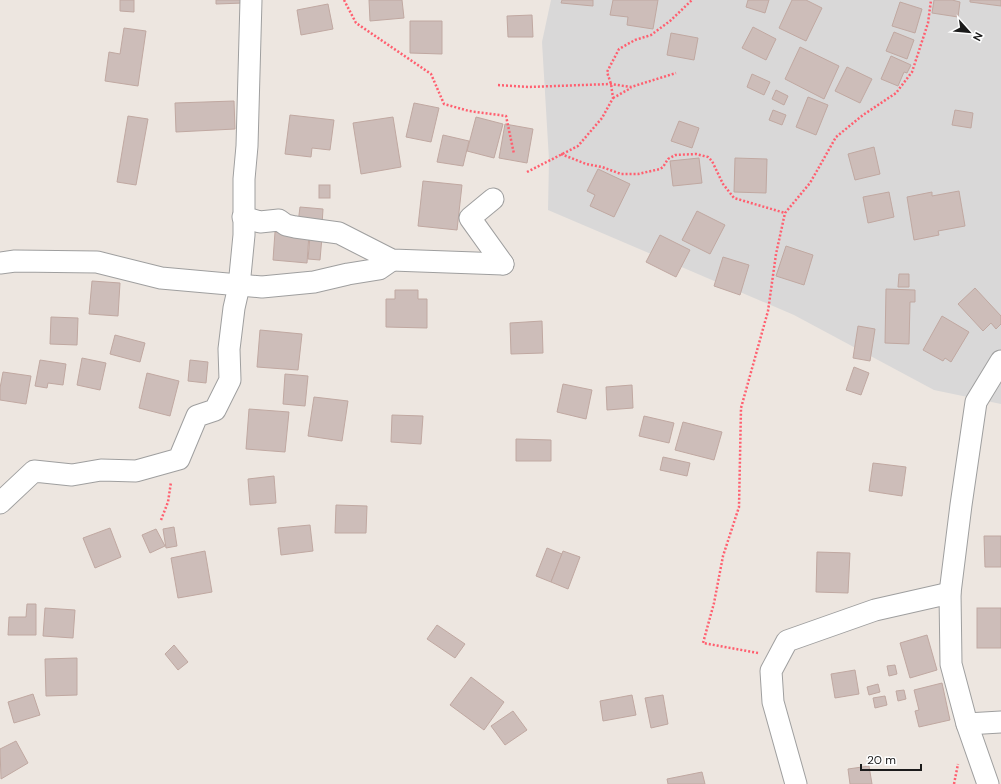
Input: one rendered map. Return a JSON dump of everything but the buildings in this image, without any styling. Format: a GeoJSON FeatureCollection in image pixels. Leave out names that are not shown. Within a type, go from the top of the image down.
{"type":"FeatureCollection","features":[{"type":"Feature","properties":{"kind":"street"},"geometry":{"type":"LineString","coordinates":[[0,503],[34,471],[72,475],[101,470],[136,471],[179,460],[198,416],[215,410],[230,380],[229,349],[234,308],[239,286],[244,235],[243,217],[251,0]]}},
{"type":"Feature","properties":{"kind":"street"},"geometry":{"type":"LineString","coordinates":[[243,217],[260,222],[279,220],[295,227],[339,233],[392,260],[503,264],[470,218],[493,200]]}},
{"type":"Feature","properties":{"kind":"street"},"geometry":{"type":"LineString","coordinates":[[0,263],[15,261],[97,262],[161,278],[262,287],[314,282],[379,269],[392,260]]}},
{"type":"Feature","properties":{"kind":"street"},"geometry":{"type":"LineString","coordinates":[[988,784],[967,724],[951,664],[950,593],[976,402],[1001,361]]}},
{"type":"Feature","properties":{"kind":"street"},"geometry":{"type":"LineString","coordinates":[[796,784],[773,702],[771,671],[787,642],[875,610],[950,593]]}},
{"type":"Feature","properties":{"kind":"street"},"geometry":{"type":"LineString","coordinates":[[967,724],[1001,722]]}},
{"type":"Feature","properties":{"kind":"path"},"geometry":{"type":"LineString","coordinates":[[344,0],[356,23],[431,74],[444,104],[469,111],[506,116],[514,154]]}},
{"type":"Feature","properties":{"kind":"path"},"geometry":{"type":"LineString","coordinates":[[613,98],[607,72],[619,49],[634,40],[651,35],[670,21],[692,0]]}},
{"type":"Feature","properties":{"kind":"path"},"geometry":{"type":"LineString","coordinates":[[779,657],[703,643],[714,603],[723,556],[739,507],[742,408],[768,311],[776,254],[785,213],[810,183],[836,137],[863,115],[896,93],[912,72],[928,23],[931,0]]}},
{"type":"Feature","properties":{"kind":"path"},"geometry":{"type":"LineString","coordinates":[[527,172],[578,146],[602,118],[613,98],[631,87],[676,73]]}},
{"type":"Feature","properties":{"kind":"path"},"geometry":{"type":"LineString","coordinates":[[498,85],[528,87],[611,84],[631,87]]}},
{"type":"Feature","properties":{"kind":"path"},"geometry":{"type":"LineString","coordinates":[[561,154],[586,164],[621,174],[638,174],[660,169],[668,159],[675,155],[696,154],[708,157],[712,161],[724,184],[734,198],[785,213]]}},
{"type":"Feature","properties":{"kind":"path"},"geometry":{"type":"LineString","coordinates":[[161,520],[168,502],[172,477],[179,460]]}},
{"type":"Feature","properties":{"kind":"shaded area"},"geometry":{"type":"Polygon","coordinates":[[[551,0],[1001,0],[1001,404],[934,390],[794,315],[548,210],[549,160],[542,42],[551,0]]]}}]}
